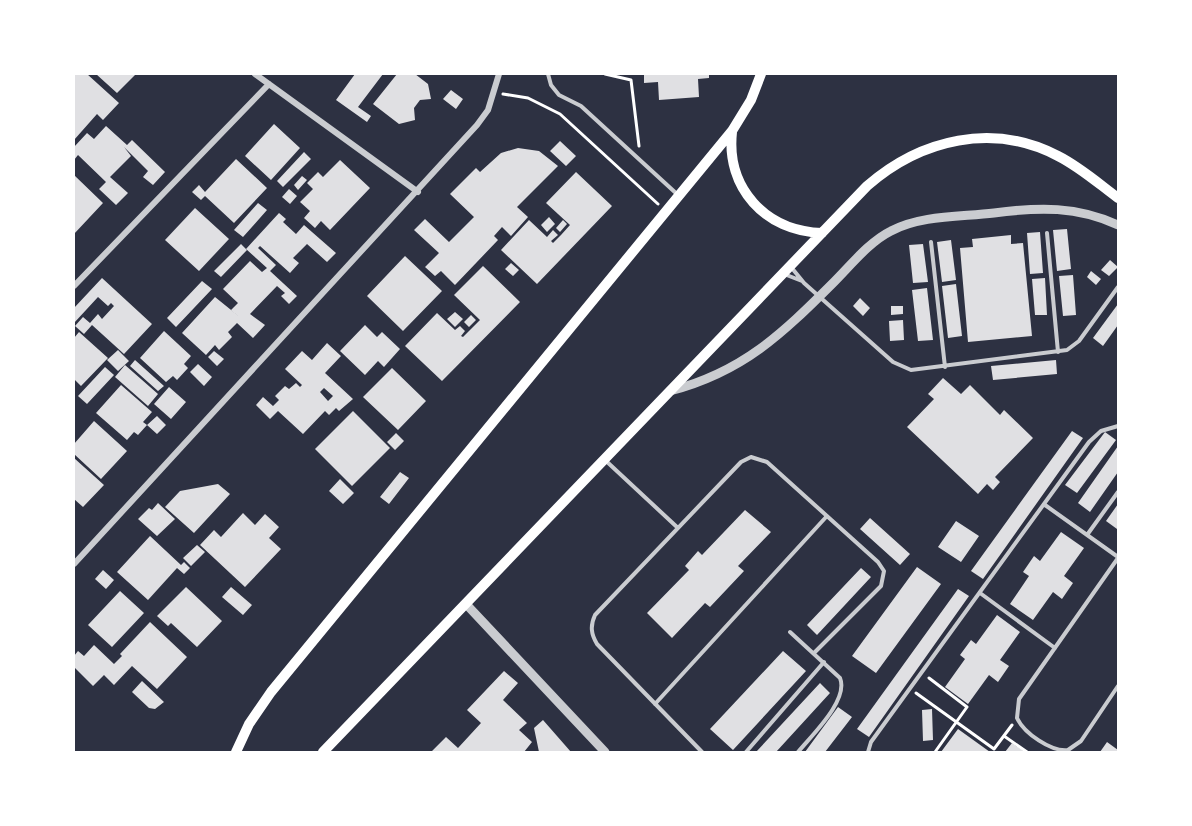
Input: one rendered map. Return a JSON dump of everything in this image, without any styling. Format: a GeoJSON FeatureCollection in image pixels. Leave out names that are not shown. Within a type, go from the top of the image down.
{"type":"FeatureCollection","features":[{"type":"Feature","properties":{"kind":"main road"},"geometry":{"type":"LineString","coordinates":[[236,753],[249,724],[271,692],[732,131],[752,100],[761,74]]}},
{"type":"Feature","properties":{"kind":"main road"},"geometry":{"type":"LineString","coordinates":[[732,131],[734,169],[752,203],[768,218],[785,227],[822,233]]}},
{"type":"Feature","properties":{"kind":"main road"},"geometry":{"type":"LineString","coordinates":[[323,753],[867,186],[897,162],[930,147],[967,139],[1005,139],[1041,148],[1074,165],[1119,198]]}},
{"type":"Feature","properties":{"kind":"street"},"geometry":{"type":"LineString","coordinates":[[255,74],[418,192]]}},
{"type":"Feature","properties":{"kind":"street"},"geometry":{"type":"LineString","coordinates":[[74,564],[418,192],[477,125],[495,92],[499,74]]}},
{"type":"Feature","properties":{"kind":"street"},"geometry":{"type":"LineString","coordinates":[[74,286],[269,84]]}},
{"type":"Feature","properties":{"kind":"street"},"geometry":{"type":"LineString","coordinates":[[670,392],[716,376],[759,352],[873,243],[889,232],[911,223],[1042,208],[1074,210],[1119,225]]}},
{"type":"Feature","properties":{"kind":"street"},"geometry":{"type":"LineString","coordinates":[[466,604],[605,753]]}},
{"type":"Feature","properties":{"kind":"lane"},"geometry":{"type":"LineString","coordinates":[[548,74],[551,85],[559,95],[581,106],[679,195]]}},
{"type":"Feature","properties":{"kind":"lane"},"geometry":{"type":"LineString","coordinates":[[1047,233],[1058,352]]}},
{"type":"Feature","properties":{"kind":"lane"},"geometry":{"type":"LineString","coordinates":[[931,242],[945,367]]}},
{"type":"Feature","properties":{"kind":"lane"},"geometry":{"type":"LineString","coordinates":[[787,270],[804,283]]}},
{"type":"Feature","properties":{"kind":"lane"},"geometry":{"type":"LineString","coordinates":[[787,270],[901,367],[921,370],[1058,352],[1079,341],[1119,287]]}},
{"type":"Feature","properties":{"kind":"lane"},"geometry":{"type":"LineString","coordinates":[[868,753],[871,741],[1089,442],[1101,431],[1119,426]]}},
{"type":"Feature","properties":{"kind":"lane"},"geometry":{"type":"LineString","coordinates":[[702,753],[597,644],[591,630],[595,615],[741,462],[751,457],[767,462],[882,566],[885,576],[882,586],[814,653]]}},
{"type":"Feature","properties":{"kind":"lane"},"geometry":{"type":"LineString","coordinates":[[605,459],[678,528]]}},
{"type":"Feature","properties":{"kind":"lane"},"geometry":{"type":"LineString","coordinates":[[1087,536],[1119,492]]}},
{"type":"Feature","properties":{"kind":"lane"},"geometry":{"type":"LineString","coordinates":[[1045,505],[1119,558],[1019,699],[1017,717],[1025,729],[1052,748],[1068,750],[1080,741],[1117,692],[1119,686]]}},
{"type":"Feature","properties":{"kind":"lane"},"geometry":{"type":"LineString","coordinates":[[655,704],[827,516]]}},
{"type":"Feature","properties":{"kind":"lane"},"geometry":{"type":"LineString","coordinates":[[980,593],[1056,648]]}},
{"type":"Feature","properties":{"kind":"lane"},"geometry":{"type":"LineString","coordinates":[[790,632],[840,678],[842,694],[798,753]]}},
{"type":"Feature","properties":{"kind":"lane"},"geometry":{"type":"LineString","coordinates":[[746,753],[824,662]]}},
{"type":"Feature","properties":{"kind":"path"},"geometry":{"type":"LineString","coordinates":[[605,74],[631,80],[639,159],[626,175]]}},
{"type":"Feature","properties":{"kind":"path"},"geometry":{"type":"LineString","coordinates":[[495,92],[528,98],[561,114],[665,212]]}},
{"type":"Feature","properties":{"kind":"path"},"geometry":{"type":"LineString","coordinates":[[922,673],[967,707],[935,753]]}},
{"type":"Feature","properties":{"kind":"path"},"geometry":{"type":"LineString","coordinates":[[910,689],[994,749],[1017,717]]}},
{"type":"Feature","properties":{"kind":"path"},"geometry":{"type":"LineString","coordinates":[[1003,736],[1027,753]]}},
{"type":"Feature","properties":{"kind":"building"},"geometry":{"type":"Polygon","coordinates":[[[74,74],[87,74],[119,103],[103,120],[97,114],[74,140],[74,74]]]}},
{"type":"Feature","properties":{"kind":"building"},"geometry":{"type":"Polygon","coordinates":[[[96,74],[136,74],[117,93],[96,74]]]}},
{"type":"Feature","properties":{"kind":"building"},"geometry":{"type":"Polygon","coordinates":[[[355,74],[383,74],[358,107],[371,116],[367,122],[336,100],[355,74]]]}},
{"type":"Feature","properties":{"kind":"building"},"geometry":{"type":"Polygon","coordinates":[[[397,74],[415,74],[428,84],[431,99],[420,100],[414,108],[415,120],[399,124],[373,104],[397,74]]]}},
{"type":"Feature","properties":{"kind":"building"},"geometry":{"type":"Polygon","coordinates":[[[644,74],[709,74],[709,78],[698,79],[699,97],[659,100],[658,82],[644,83],[644,74]]]}},
{"type":"Feature","properties":{"kind":"building"},"geometry":{"type":"Polygon","coordinates":[[[451,90],[463,99],[456,109],[443,99],[451,90]]]}},
{"type":"Feature","properties":{"kind":"building"},"geometry":{"type":"Polygon","coordinates":[[[274,124],[300,148],[271,180],[245,156],[274,124]]]}},
{"type":"Feature","properties":{"kind":"building"},"geometry":{"type":"Polygon","coordinates":[[[106,126],[127,145],[132,140],[165,172],[153,185],[143,177],[148,171],[124,147],[131,156],[110,177],[128,193],[116,205],[99,189],[106,182],[78,155],[74,160],[74,147],[87,133],[94,139],[106,126]]]}},
{"type":"Feature","properties":{"kind":"building"},"geometry":{"type":"Polygon","coordinates":[[[560,141],[576,156],[566,166],[550,151],[560,141]]]}},
{"type":"Feature","properties":{"kind":"building"},"geometry":{"type":"Polygon","coordinates":[[[518,148],[539,151],[558,166],[517,207],[528,217],[511,236],[502,227],[494,236],[498,240],[455,285],[441,271],[435,276],[425,267],[439,253],[414,230],[425,219],[449,242],[474,217],[450,194],[476,168],[480,172],[501,153],[518,148]]]}},
{"type":"Feature","properties":{"kind":"building"},"geometry":{"type":"Polygon","coordinates":[[[304,152],[311,159],[283,187],[277,181],[304,152]]]}},
{"type":"Feature","properties":{"kind":"building"},"geometry":{"type":"Polygon","coordinates":[[[236,159],[267,188],[234,223],[205,196],[201,200],[192,192],[199,185],[205,192],[236,159]]]}},
{"type":"Feature","properties":{"kind":"building"},"geometry":{"type":"Polygon","coordinates":[[[340,160],[370,188],[330,230],[321,221],[315,228],[304,218],[310,211],[300,202],[313,189],[307,183],[318,172],[323,177],[340,160]]]}},
{"type":"Feature","properties":{"kind":"building"},"geometry":{"type":"Polygon","coordinates":[[[576,172],[612,206],[537,284],[501,250],[529,220],[547,237],[553,230],[558,235],[551,241],[553,243],[561,235],[570,225],[546,203],[576,172]]]}},
{"type":"Feature","properties":{"kind":"building"},"geometry":{"type":"Polygon","coordinates":[[[74,175],[103,203],[74,234],[74,175]]]}},
{"type":"Feature","properties":{"kind":"building"},"geometry":{"type":"Polygon","coordinates":[[[302,176],[307,180],[298,190],[294,185],[302,176]]]}},
{"type":"Feature","properties":{"kind":"building"},"geometry":{"type":"Polygon","coordinates":[[[289,189],[297,196],[290,204],[282,197],[289,189]]]}},
{"type":"Feature","properties":{"kind":"building"},"geometry":{"type":"Polygon","coordinates":[[[258,203],[267,210],[243,237],[234,230],[258,203]]]}},
{"type":"Feature","properties":{"kind":"building"},"geometry":{"type":"Polygon","coordinates":[[[195,208],[229,239],[199,271],[165,240],[195,208]]]}},
{"type":"Feature","properties":{"kind":"building"},"geometry":{"type":"Polygon","coordinates":[[[279,213],[286,219],[283,222],[296,234],[304,225],[336,253],[327,262],[307,244],[293,258],[299,263],[290,273],[260,246],[258,248],[276,265],[270,271],[297,296],[289,304],[281,296],[285,293],[277,286],[250,314],[265,325],[253,338],[237,323],[228,332],[232,337],[219,350],[215,345],[206,355],[182,333],[215,297],[231,310],[238,303],[223,289],[250,261],[262,272],[267,268],[246,249],[279,213]]]}},
{"type":"Feature","properties":{"kind":"building"},"geometry":{"type":"Polygon","coordinates":[[[549,217],[555,224],[547,232],[541,225],[549,217]]]}},
{"type":"Feature","properties":{"kind":"building"},"geometry":{"type":"Polygon","coordinates":[[[563,220],[567,224],[560,232],[556,228],[563,220]]]}},
{"type":"Feature","properties":{"kind":"building"},"geometry":{"type":"Polygon","coordinates":[[[1067,229],[1071,269],[1057,271],[1053,230],[1067,229]]]}},
{"type":"Feature","properties":{"kind":"building"},"geometry":{"type":"Polygon","coordinates":[[[1040,232],[1043,273],[1030,274],[1027,233],[1040,232]]]}},
{"type":"Feature","properties":{"kind":"building"},"geometry":{"type":"Polygon","coordinates":[[[1011,235],[1011,244],[1023,243],[1032,336],[968,342],[960,248],[973,247],[972,239],[1011,235]]]}},
{"type":"Feature","properties":{"kind":"building"},"geometry":{"type":"Polygon","coordinates":[[[951,240],[956,280],[942,282],[937,242],[951,240]]]}},
{"type":"Feature","properties":{"kind":"building"},"geometry":{"type":"Polygon","coordinates":[[[241,244],[247,250],[221,277],[214,271],[241,244]]]}},
{"type":"Feature","properties":{"kind":"building"},"geometry":{"type":"Polygon","coordinates":[[[923,244],[928,282],[913,283],[909,245],[923,244]]]}},
{"type":"Feature","properties":{"kind":"building"},"geometry":{"type":"Polygon","coordinates":[[[405,256],[442,291],[403,331],[367,296],[405,256]]]}},
{"type":"Feature","properties":{"kind":"building"},"geometry":{"type":"Polygon","coordinates":[[[1110,260],[1118,267],[1109,276],[1101,270],[1110,260]]]}},
{"type":"Feature","properties":{"kind":"building"},"geometry":{"type":"Polygon","coordinates":[[[511,263],[519,270],[513,276],[505,269],[511,263]]]}},
{"type":"Feature","properties":{"kind":"building"},"geometry":{"type":"Polygon","coordinates":[[[483,266],[520,302],[442,381],[405,346],[437,313],[455,330],[460,326],[465,331],[461,336],[463,337],[480,320],[454,295],[483,266]]]}},
{"type":"Feature","properties":{"kind":"building"},"geometry":{"type":"Polygon","coordinates":[[[1091,271],[1101,279],[1096,285],[1087,277],[1091,271]]]}},
{"type":"Feature","properties":{"kind":"building"},"geometry":{"type":"Polygon","coordinates":[[[1073,275],[1076,315],[1063,316],[1059,276],[1073,275]]]}},
{"type":"Feature","properties":{"kind":"building"},"geometry":{"type":"Polygon","coordinates":[[[102,278],[152,324],[124,354],[92,325],[84,334],[75,326],[83,317],[90,323],[98,314],[102,319],[114,306],[111,303],[108,306],[98,297],[74,323],[74,308],[102,278]]]}},
{"type":"Feature","properties":{"kind":"building"},"geometry":{"type":"Polygon","coordinates":[[[1045,278],[1047,315],[1035,315],[1032,279],[1045,278]]]}},
{"type":"Feature","properties":{"kind":"building"},"geometry":{"type":"Polygon","coordinates":[[[202,281],[212,289],[176,327],[167,318],[202,281]]]}},
{"type":"Feature","properties":{"kind":"building"},"geometry":{"type":"Polygon","coordinates":[[[956,284],[962,336],[948,338],[942,286],[956,284]]]}},
{"type":"Feature","properties":{"kind":"building"},"geometry":{"type":"Polygon","coordinates":[[[927,288],[933,340],[918,341],[912,290],[927,288]]]}},
{"type":"Feature","properties":{"kind":"building"},"geometry":{"type":"Polygon","coordinates":[[[860,298],[870,308],[863,316],[853,306],[860,298]]]}},
{"type":"Feature","properties":{"kind":"building"},"geometry":{"type":"Polygon","coordinates":[[[1118,304],[1118,325],[1103,346],[1093,338],[1118,304]]]}},
{"type":"Feature","properties":{"kind":"building"},"geometry":{"type":"Polygon","coordinates":[[[891,306],[903,306],[903,314],[891,315],[891,306]]]}},
{"type":"Feature","properties":{"kind":"building"},"geometry":{"type":"Polygon","coordinates":[[[455,312],[463,319],[455,327],[447,319],[455,312]]]}},
{"type":"Feature","properties":{"kind":"building"},"geometry":{"type":"Polygon","coordinates":[[[471,315],[476,320],[469,327],[464,322],[471,315]]]}},
{"type":"Feature","properties":{"kind":"building"},"geometry":{"type":"Polygon","coordinates":[[[903,320],[904,340],[890,341],[889,321],[903,320]]]}},
{"type":"Feature","properties":{"kind":"building"},"geometry":{"type":"Polygon","coordinates":[[[365,325],[377,337],[382,332],[400,349],[384,367],[378,361],[365,375],[340,351],[365,325]]]}},
{"type":"Feature","properties":{"kind":"building"},"geometry":{"type":"Polygon","coordinates":[[[164,331],[191,356],[184,364],[188,368],[177,380],[173,376],[166,382],[140,358],[164,331]]]}},
{"type":"Feature","properties":{"kind":"building"},"geometry":{"type":"Polygon","coordinates":[[[79,332],[108,358],[81,386],[74,379],[74,338],[79,332]]]}},
{"type":"Feature","properties":{"kind":"building"},"geometry":{"type":"Polygon","coordinates":[[[327,343],[341,356],[325,373],[353,399],[339,411],[336,408],[329,415],[325,411],[303,434],[278,411],[270,419],[256,405],[263,397],[273,406],[279,400],[275,396],[285,386],[289,389],[296,383],[300,387],[302,385],[285,369],[302,351],[312,360],[327,343]],[[324,388],[320,392],[328,401],[333,396],[324,388]]]}},
{"type":"Feature","properties":{"kind":"building"},"geometry":{"type":"Polygon","coordinates":[[[118,350],[129,361],[118,371],[107,360],[118,350]]]}},
{"type":"Feature","properties":{"kind":"building"},"geometry":{"type":"Polygon","coordinates":[[[214,351],[224,359],[217,366],[208,357],[214,351]]]}},
{"type":"Feature","properties":{"kind":"building"},"geometry":{"type":"Polygon","coordinates":[[[135,360],[164,386],[158,391],[130,366],[135,360]]]}},
{"type":"Feature","properties":{"kind":"building"},"geometry":{"type":"Polygon","coordinates":[[[1056,360],[1057,374],[993,380],[991,366],[1056,360]]]}},
{"type":"Feature","properties":{"kind":"building"},"geometry":{"type":"Polygon","coordinates":[[[198,364],[212,377],[204,386],[190,372],[198,364]]]}},
{"type":"Feature","properties":{"kind":"building"},"geometry":{"type":"Polygon","coordinates":[[[125,365],[158,394],[148,406],[115,377],[125,365]]]}},
{"type":"Feature","properties":{"kind":"building"},"geometry":{"type":"Polygon","coordinates":[[[105,367],[114,375],[87,404],[78,396],[105,367]]]}},
{"type":"Feature","properties":{"kind":"building"},"geometry":{"type":"Polygon","coordinates":[[[392,368],[426,401],[398,430],[363,397],[392,368]]]}},
{"type":"Feature","properties":{"kind":"building"},"geometry":{"type":"Polygon","coordinates":[[[943,378],[961,394],[970,385],[1000,415],[1004,410],[1033,438],[995,477],[1000,482],[993,490],[987,484],[978,494],[907,427],[934,399],[928,394],[943,378]]]}},
{"type":"Feature","properties":{"kind":"building"},"geometry":{"type":"Polygon","coordinates":[[[121,385],[152,412],[143,422],[147,425],[138,435],[134,432],[127,440],[96,413],[121,385]]]}},
{"type":"Feature","properties":{"kind":"building"},"geometry":{"type":"Polygon","coordinates":[[[169,387],[186,402],[171,419],[154,404],[169,387]]]}},
{"type":"Feature","properties":{"kind":"building"},"geometry":{"type":"Polygon","coordinates":[[[353,411],[390,448],[352,486],[315,449],[353,411]]]}},
{"type":"Feature","properties":{"kind":"building"},"geometry":{"type":"Polygon","coordinates":[[[157,416],[166,425],[157,434],[147,425],[157,416]]]}},
{"type":"Feature","properties":{"kind":"building"},"geometry":{"type":"Polygon","coordinates":[[[94,421],[127,451],[101,479],[74,454],[74,444],[94,421]]]}},
{"type":"Feature","properties":{"kind":"building"},"geometry":{"type":"Polygon","coordinates":[[[1072,431],[1083,438],[983,579],[971,571],[1072,431]]]}},
{"type":"Feature","properties":{"kind":"building"},"geometry":{"type":"Polygon","coordinates":[[[1105,432],[1116,440],[1077,493],[1065,485],[1105,432]]]}},
{"type":"Feature","properties":{"kind":"building"},"geometry":{"type":"Polygon","coordinates":[[[396,433],[404,441],[395,450],[387,442],[396,433]]]}},
{"type":"Feature","properties":{"kind":"building"},"geometry":{"type":"Polygon","coordinates":[[[1118,446],[1118,472],[1090,512],[1078,503],[1118,446]]]}},
{"type":"Feature","properties":{"kind":"building"},"geometry":{"type":"Polygon","coordinates":[[[74,458],[104,485],[83,507],[74,499],[74,458]]]}},
{"type":"Feature","properties":{"kind":"building"},"geometry":{"type":"Polygon","coordinates":[[[400,472],[409,478],[389,504],[380,497],[400,472]]]}},
{"type":"Feature","properties":{"kind":"building"},"geometry":{"type":"Polygon","coordinates":[[[340,479],[354,493],[343,504],[329,491],[340,479]]]}},
{"type":"Feature","properties":{"kind":"building"},"geometry":{"type":"Polygon","coordinates":[[[218,484],[230,494],[194,533],[165,507],[180,491],[218,484]]]}},
{"type":"Feature","properties":{"kind":"building"},"geometry":{"type":"Polygon","coordinates":[[[158,503],[175,519],[157,536],[138,519],[158,503]]]}},
{"type":"Feature","properties":{"kind":"building"},"geometry":{"type":"Polygon","coordinates":[[[1118,504],[1118,528],[1117,529],[1106,521],[1118,504]]]}},
{"type":"Feature","properties":{"kind":"building"},"geometry":{"type":"Polygon","coordinates":[[[745,510],[771,532],[738,566],[744,571],[710,607],[705,603],[672,638],[647,613],[689,570],[685,566],[698,551],[702,555],[745,510]]]}},
{"type":"Feature","properties":{"kind":"building"},"geometry":{"type":"Polygon","coordinates":[[[243,513],[255,525],[265,514],[279,527],[269,538],[281,549],[245,587],[200,545],[214,530],[221,537],[243,513]]]}},
{"type":"Feature","properties":{"kind":"building"},"geometry":{"type":"Polygon","coordinates":[[[870,518],[910,554],[900,565],[860,529],[870,518]]]}},
{"type":"Feature","properties":{"kind":"building"},"geometry":{"type":"Polygon","coordinates":[[[956,521],[979,536],[961,562],[938,547],[956,521]]]}},
{"type":"Feature","properties":{"kind":"building"},"geometry":{"type":"Polygon","coordinates":[[[1061,532],[1084,548],[1064,576],[1073,583],[1062,599],[1053,592],[1033,620],[1010,604],[1029,576],[1023,572],[1034,556],[1040,561],[1061,532]]]}},
{"type":"Feature","properties":{"kind":"building"},"geometry":{"type":"Polygon","coordinates":[[[150,536],[181,565],[184,562],[190,568],[184,574],[177,568],[148,600],[117,572],[150,536]]]}},
{"type":"Feature","properties":{"kind":"building"},"geometry":{"type":"Polygon","coordinates":[[[197,545],[205,552],[191,566],[183,558],[197,545]]]}},
{"type":"Feature","properties":{"kind":"building"},"geometry":{"type":"Polygon","coordinates":[[[917,567],[941,584],[876,673],[852,656],[917,567]]]}},
{"type":"Feature","properties":{"kind":"building"},"geometry":{"type":"Polygon","coordinates":[[[861,568],[871,577],[817,635],[807,625],[861,568]]]}},
{"type":"Feature","properties":{"kind":"building"},"geometry":{"type":"Polygon","coordinates":[[[103,570],[114,580],[106,589],[95,579],[103,570]]]}},
{"type":"Feature","properties":{"kind":"building"},"geometry":{"type":"Polygon","coordinates":[[[186,587],[222,621],[197,647],[171,623],[168,626],[157,616],[186,587]]]}},
{"type":"Feature","properties":{"kind":"building"},"geometry":{"type":"Polygon","coordinates":[[[231,587],[252,605],[243,615],[222,597],[231,587]]]}},
{"type":"Feature","properties":{"kind":"building"},"geometry":{"type":"Polygon","coordinates":[[[958,589],[969,596],[869,737],[857,729],[958,589]]]}},
{"type":"Feature","properties":{"kind":"building"},"geometry":{"type":"Polygon","coordinates":[[[120,591],[144,613],[112,647],[88,625],[120,591]]]}},
{"type":"Feature","properties":{"kind":"building"},"geometry":{"type":"Polygon","coordinates":[[[997,615],[1020,632],[1000,660],[1009,666],[998,682],[989,675],[968,704],[945,687],[965,659],[960,655],[971,640],[976,644],[997,615]]]}},
{"type":"Feature","properties":{"kind":"building"},"geometry":{"type":"Polygon","coordinates":[[[150,622],[187,657],[157,689],[132,666],[114,685],[104,675],[93,686],[74,667],[74,656],[78,651],[84,656],[94,645],[114,664],[122,656],[120,654],[150,622]]]}},
{"type":"Feature","properties":{"kind":"building"},"geometry":{"type":"Polygon","coordinates":[[[783,651],[806,671],[733,750],[710,729],[783,651]]]}},
{"type":"Feature","properties":{"kind":"building"},"geometry":{"type":"Polygon","coordinates":[[[504,671],[518,683],[503,700],[527,723],[519,730],[532,742],[524,752],[431,752],[446,737],[458,748],[481,723],[467,710],[504,671]]]}},
{"type":"Feature","properties":{"kind":"building"},"geometry":{"type":"Polygon","coordinates":[[[142,681],[164,702],[155,709],[149,708],[132,692],[142,681]]]}},
{"type":"Feature","properties":{"kind":"building"},"geometry":{"type":"Polygon","coordinates":[[[820,683],[830,693],[776,752],[756,752],[820,683]]]}},
{"type":"Feature","properties":{"kind":"building"},"geometry":{"type":"Polygon","coordinates":[[[838,707],[852,717],[825,752],[805,752],[838,707]]]}},
{"type":"Feature","properties":{"kind":"building"},"geometry":{"type":"Polygon","coordinates":[[[932,709],[933,740],[923,741],[922,710],[932,709]]]}},
{"type":"Feature","properties":{"kind":"building"},"geometry":{"type":"Polygon","coordinates":[[[543,720],[571,752],[539,752],[534,728],[543,720]]]}},
{"type":"Feature","properties":{"kind":"building"},"geometry":{"type":"Polygon","coordinates":[[[958,729],[990,752],[941,752],[958,729]]]}},
{"type":"Feature","properties":{"kind":"building"},"geometry":{"type":"Polygon","coordinates":[[[1107,742],[1118,750],[1118,752],[1100,752],[1107,742]]]}},
{"type":"Feature","properties":{"kind":"building"},"geometry":{"type":"Polygon","coordinates":[[[1012,743],[1025,752],[1005,752],[1012,743]]]}}]}
